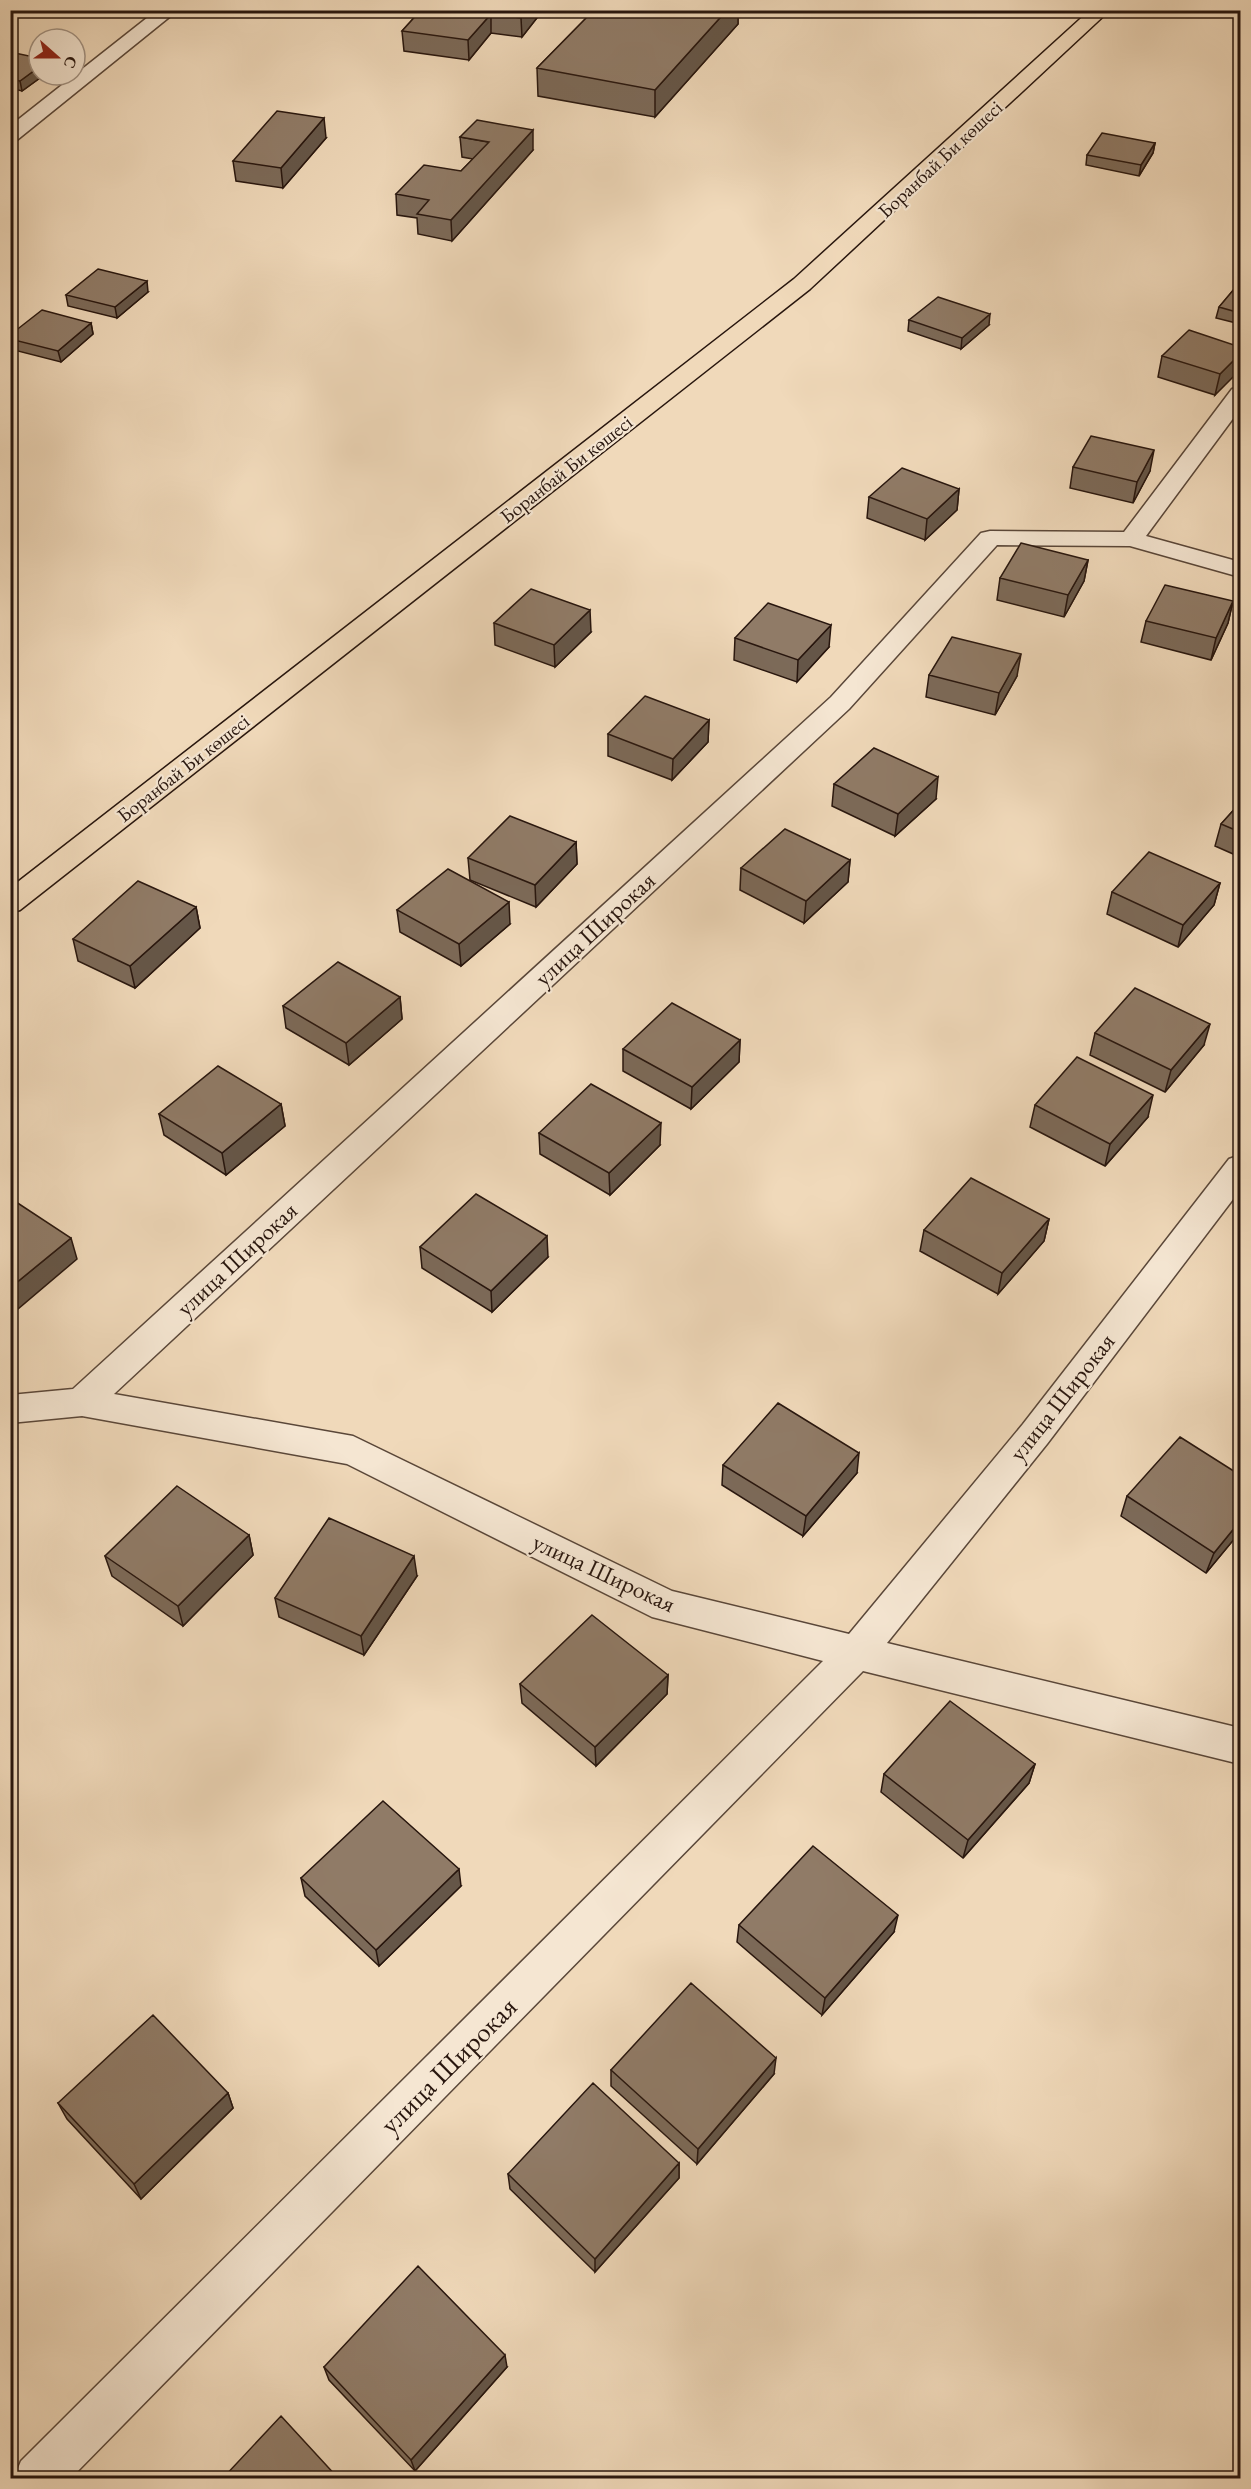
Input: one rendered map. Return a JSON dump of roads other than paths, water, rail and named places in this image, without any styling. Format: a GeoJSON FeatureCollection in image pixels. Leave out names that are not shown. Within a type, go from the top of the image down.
{"type":"FeatureCollection","features":[{"type":"Feature","properties":{"kind":"main road","name":"Боранбай Би көшесі"},"geometry":{"type":"LineString","coordinates":[[10,903],[802,284],[1101,10]]}},
{"type":"Feature","properties":{"kind":"street"},"geometry":{"type":"LineString","coordinates":[[10,136],[170,10]]}},
{"type":"Feature","properties":{"kind":"street"},"geometry":{"type":"LineString","coordinates":[[1131,539],[1240,394]]}},
{"type":"Feature","properties":{"kind":"street","name":"улица Широкая"},"geometry":{"type":"LineString","coordinates":[[82,1402],[840,703],[990,538],[1131,539],[1240,570]]}},
{"type":"Feature","properties":{"kind":"street","name":"улица Широкая"},"geometry":{"type":"LineString","coordinates":[[38,2478],[857,1652],[1035,1434],[1240,1167]]}},
{"type":"Feature","properties":{"kind":"street","name":"улица Широкая"},"geometry":{"type":"LineString","coordinates":[[10,1409],[82,1402],[353,1451],[665,1606],[1240,1746]]}}]}
